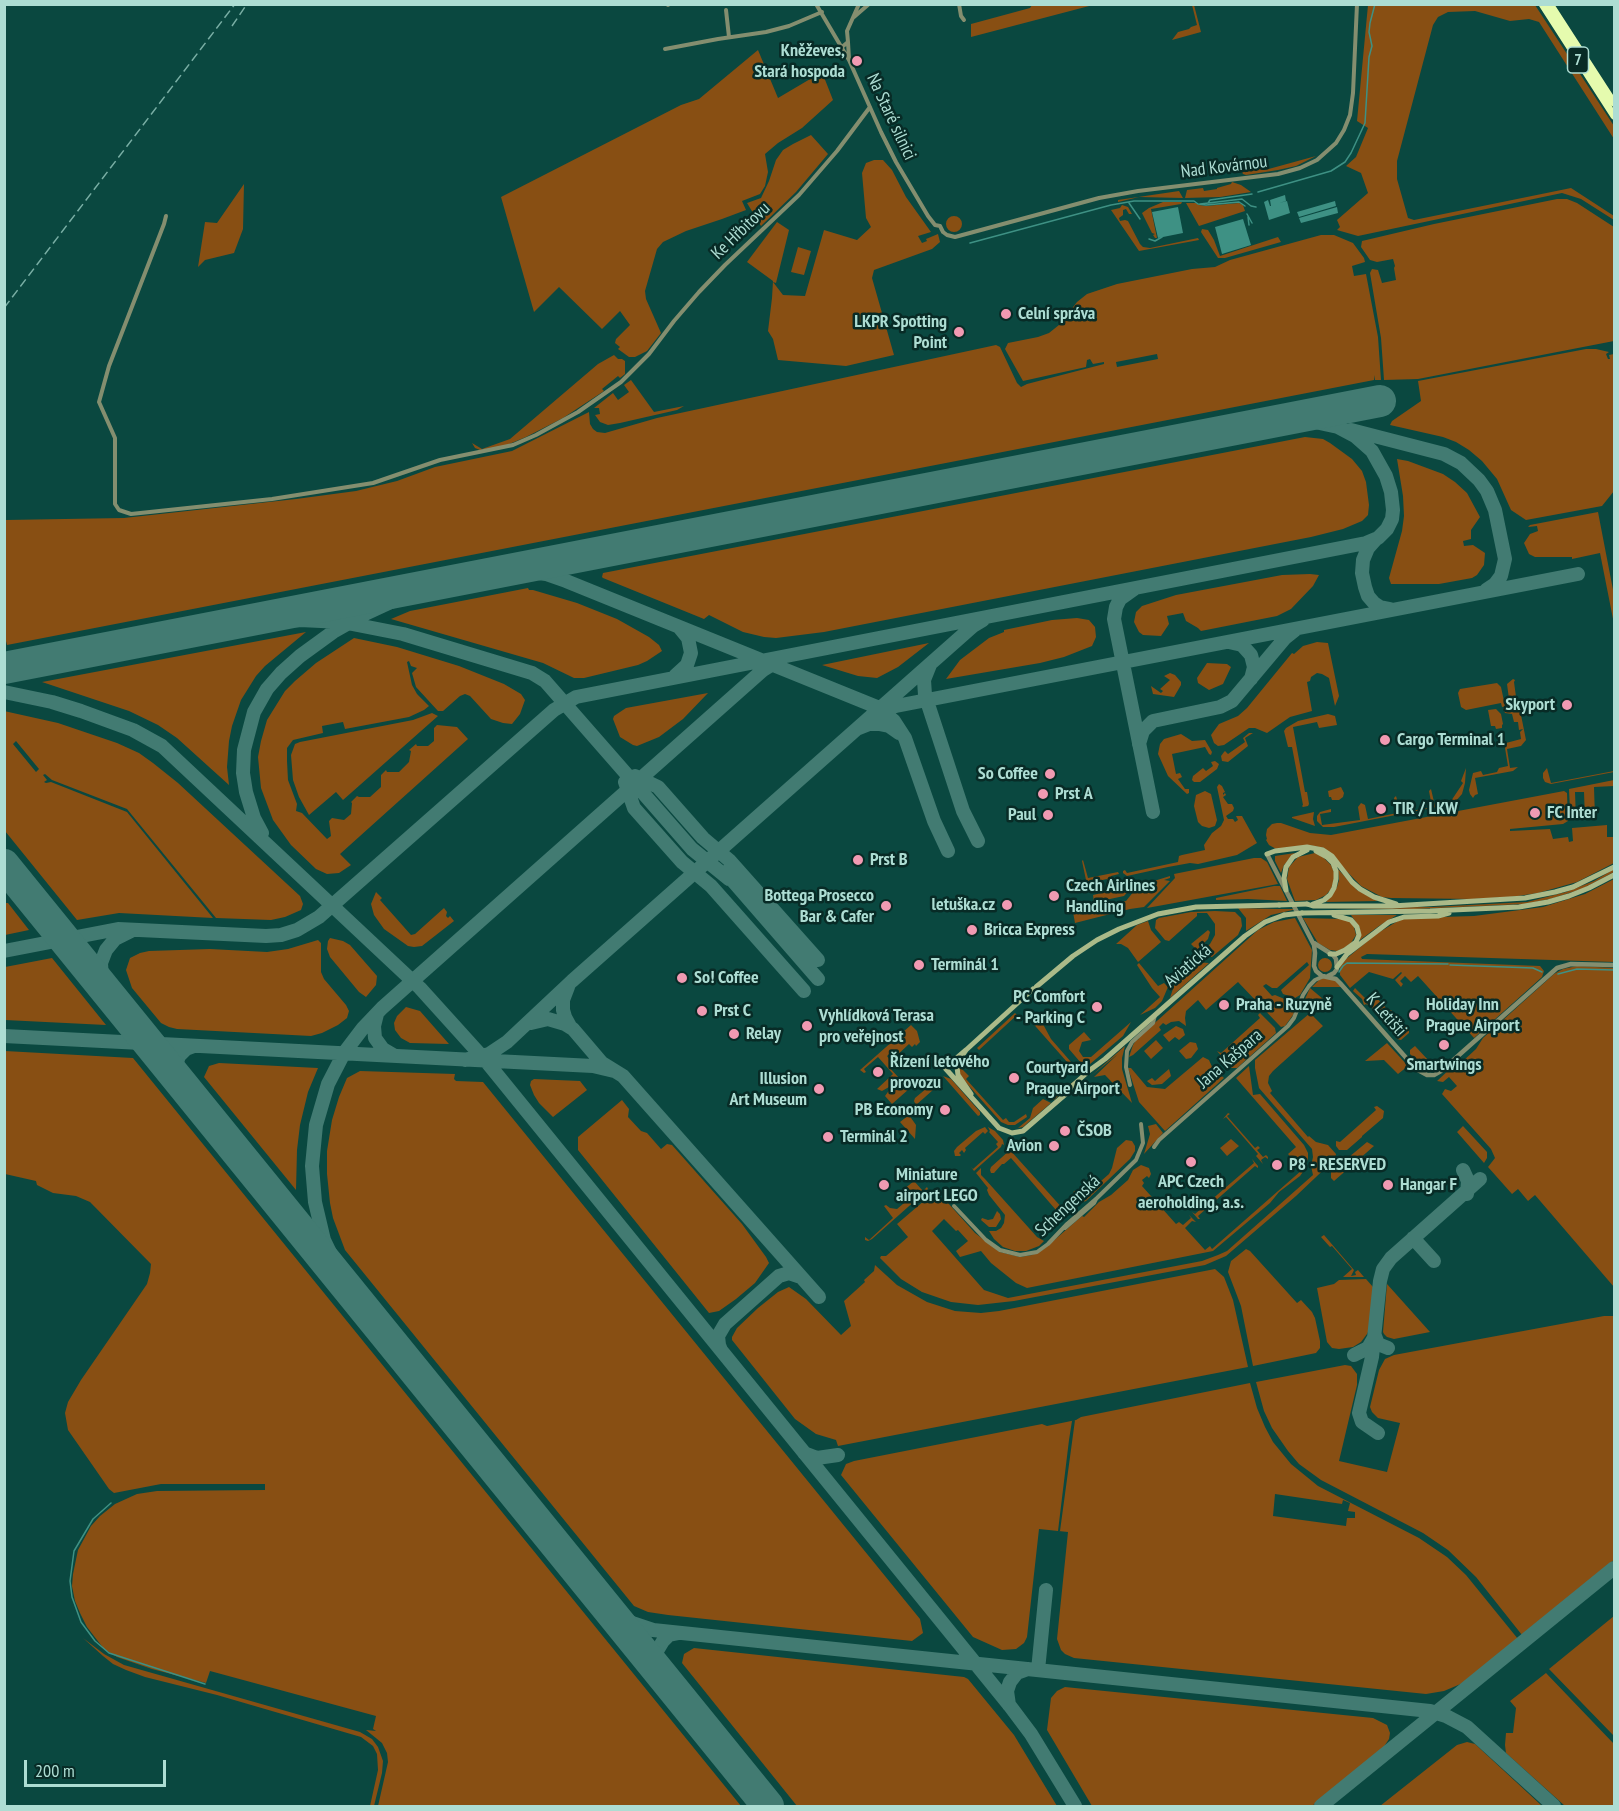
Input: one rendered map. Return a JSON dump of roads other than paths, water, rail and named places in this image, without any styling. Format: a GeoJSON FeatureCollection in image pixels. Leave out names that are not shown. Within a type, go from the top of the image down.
{"type":"FeatureCollection","features":[{"type":"Feature","properties":{"kind":"highway","name":"7"},"geometry":{"type":"LineString","coordinates":[[1542,4],[1614,116]]}},
{"type":"Feature","properties":{"kind":"highway","name":"7"},"geometry":{"type":"LineString","coordinates":[[1550,4],[1614,103]]}},
{"type":"Feature","properties":{"kind":"main road"},"geometry":{"type":"LineString","coordinates":[[1267,854],[1307,847],[1319,848],[1332,856],[1352,882],[1364,892],[1399,905]]}},
{"type":"Feature","properties":{"kind":"main road"},"geometry":{"type":"LineString","coordinates":[[974,1101],[945,1068],[1085,948],[1113,931],[1171,910],[1209,906],[1320,902],[1327,898],[1334,888],[1336,875],[1333,863],[1320,852],[1307,850],[1267,854]]}},
{"type":"Feature","properties":{"kind":"main road"},"geometry":{"type":"LineString","coordinates":[[1286,890],[1284,878],[1288,864],[1296,855],[1307,850]]}},
{"type":"Feature","properties":{"kind":"main road"},"geometry":{"type":"LineString","coordinates":[[1307,904],[1313,906],[1399,905],[1487,902],[1531,897],[1579,884],[1614,867]]}},
{"type":"Feature","properties":{"kind":"main road","name":"Aviatická"},"geometry":{"type":"LineString","coordinates":[[966,1050],[959,1060],[957,1070],[974,1101],[999,1128],[1007,1132],[1018,1132],[1025,1130],[1090,1070],[1250,932],[1265,922],[1284,915],[1311,913],[1519,907],[1548,902],[1584,891],[1614,875]]}},
{"type":"Feature","properties":{"kind":"main road"},"geometry":{"type":"LineString","coordinates":[[1337,968],[1347,954],[1394,920],[1404,916],[1438,916],[1461,910]]}},
{"type":"Feature","properties":{"kind":"main road"},"geometry":{"type":"LineString","coordinates":[[1321,913],[1348,918],[1358,930],[1359,935],[1356,942],[1341,952],[1329,953]]}},
{"type":"Feature","properties":{"kind":"street","name":"Na Staré silnici"},"geometry":{"type":"LineString","coordinates":[[816,4],[849,60],[896,162],[927,216],[947,235]]}},
{"type":"Feature","properties":{"kind":"street"},"geometry":{"type":"LineString","coordinates":[[849,60],[848,31],[859,4]]}},
{"type":"Feature","properties":{"kind":"street"},"geometry":{"type":"LineString","coordinates":[[853,18],[868,4]]}},
{"type":"Feature","properties":{"kind":"street"},"geometry":{"type":"LineString","coordinates":[[959,4],[964,20]]}},
{"type":"Feature","properties":{"kind":"street","name":"Nad Kovárnou"},"geometry":{"type":"LineString","coordinates":[[947,235],[955,237],[1099,198],[1278,174],[1317,160],[1336,143],[1350,115],[1357,4]]}},
{"type":"Feature","properties":{"kind":"street"},"geometry":{"type":"LineString","coordinates":[[726,10],[729,37]]}},
{"type":"Feature","properties":{"kind":"street"},"geometry":{"type":"LineString","coordinates":[[664,49],[766,32],[783,28],[822,12]]}},
{"type":"Feature","properties":{"kind":"street"},"geometry":{"type":"LineString","coordinates":[[842,47],[849,42]]}},
{"type":"Feature","properties":{"kind":"street","name":"Ke Hřbitovu"},"geometry":{"type":"LineString","coordinates":[[166,216],[109,366],[99,402],[115,438],[115,504],[117,508],[127,513],[212,506],[350,488],[394,477],[440,460],[504,448],[522,442],[578,412],[629,374],[649,354],[699,292],[799,195],[837,151],[870,107]]}},
{"type":"Feature","properties":{"kind":"street","name":"K Letišti"},"geometry":{"type":"LineString","coordinates":[[1267,854],[1312,942],[1316,953],[1315,969],[1318,973],[1336,979],[1416,1070],[1423,1074],[1431,1076],[1441,1071],[1557,968],[1571,964],[1614,965]]}},
{"type":"Feature","properties":{"kind":"street","name":"K Letišti"},"geometry":{"type":"LineString","coordinates":[[1312,942],[1336,959],[1338,978],[1343,986]]}},
{"type":"Feature","properties":{"kind":"street"},"geometry":{"type":"LineString","coordinates":[[1315,961],[1320,955],[1329,953]]}},
{"type":"Feature","properties":{"kind":"street"},"geometry":{"type":"LineString","coordinates":[[1312,982],[1332,974],[1337,968]]}},
{"type":"Feature","properties":{"kind":"street","name":"Jana Kašpara"},"geometry":{"type":"LineString","coordinates":[[1154,1147],[1159,1140],[1288,1026],[1312,982],[1315,969]]}},
{"type":"Feature","properties":{"kind":"street"},"geometry":{"type":"LineString","coordinates":[[1130,1085],[1126,1067],[1127,1051],[1132,1042],[1153,1023],[1155,1015]]}},
{"type":"Feature","properties":{"kind":"street","name":"Schengenská"},"geometry":{"type":"LineString","coordinates":[[954,1206],[986,1240],[1000,1250],[1009,1254],[1024,1255],[1037,1252],[1137,1158],[1143,1143],[1141,1124]]}},
{"type":"Feature","properties":{"kind":"waterway"},"geometry":{"type":"LineString","coordinates":[[1258,192],[1331,171],[1345,162],[1351,153],[1365,123],[1369,57],[1372,46],[1369,32],[1375,4]]}},
{"type":"Feature","properties":{"kind":"waterway"},"geometry":{"type":"LineString","coordinates":[[1208,203],[1210,200],[1252,194]]}},
{"type":"Feature","properties":{"kind":"waterway"},"geometry":{"type":"LineString","coordinates":[[1200,204],[1242,199],[1256,207]]}},
{"type":"Feature","properties":{"kind":"waterway"},"geometry":{"type":"LineString","coordinates":[[970,243],[1111,205],[1134,201],[1194,201],[1206,205],[1239,202],[1245,206]]}},
{"type":"Feature","properties":{"kind":"waterway"},"geometry":{"type":"LineString","coordinates":[[1129,203],[1140,219]]}},
{"type":"Feature","properties":{"kind":"waterway"},"geometry":{"type":"LineString","coordinates":[[1247,214],[1252,223]]}},
{"type":"Feature","properties":{"kind":"waterway"},"geometry":{"type":"LineString","coordinates":[[1248,217],[1249,225]]}},
{"type":"Feature","properties":{"kind":"waterway"},"geometry":{"type":"LineString","coordinates":[[1149,239],[1155,241],[1162,237]]}},
{"type":"Feature","properties":{"kind":"waterway"},"geometry":{"type":"LineString","coordinates":[[1339,972],[1347,963],[1448,964]]}},
{"type":"Feature","properties":{"kind":"waterway"},"geometry":{"type":"LineString","coordinates":[[1450,965],[1533,968],[1542,972]]}},
{"type":"Feature","properties":{"kind":"waterway"},"geometry":{"type":"LineString","coordinates":[[1558,974],[1577,969],[1614,970]]}},
{"type":"Feature","properties":{"kind":"waterway"},"geometry":{"type":"LineString","coordinates":[[111,1503],[93,1519],[74,1551],[70,1581],[72,1597],[81,1622],[95,1641],[109,1653],[205,1684]]}},
{"type":"Feature","properties":{"kind":"railway"},"geometry":{"type":"LineString","coordinates":[[4,308],[235,4]]}},
{"type":"Feature","properties":{"kind":"railway"},"geometry":{"type":"LineString","coordinates":[[232,26],[247,4]]}},
{"type":"Feature","properties":{"kind":"place","name":"Kněževes, Stará hospoda"},"geometry":{"type":"Point","coordinates":[857,61]}},
{"type":"Feature","properties":{"kind":"place","name":"Celní správa"},"geometry":{"type":"Point","coordinates":[1006,314]}},
{"type":"Feature","properties":{"kind":"place","name":"LKPR Spotting Point"},"geometry":{"type":"Point","coordinates":[959,332]}},
{"type":"Feature","properties":{"kind":"place","name":"Skyport"},"geometry":{"type":"Point","coordinates":[1567,705]}},
{"type":"Feature","properties":{"kind":"place","name":"Cargo Terminal 1"},"geometry":{"type":"Point","coordinates":[1385,740]}},
{"type":"Feature","properties":{"kind":"place","name":"So Coffee"},"geometry":{"type":"Point","coordinates":[1050,774]}},
{"type":"Feature","properties":{"kind":"place","name":"Prst A"},"geometry":{"type":"Point","coordinates":[1043,794]}},
{"type":"Feature","properties":{"kind":"place","name":"TIR / LKW"},"geometry":{"type":"Point","coordinates":[1381,809]}},
{"type":"Feature","properties":{"kind":"place","name":"FC Inter"},"geometry":{"type":"Point","coordinates":[1535,813]}},
{"type":"Feature","properties":{"kind":"place","name":"Paul"},"geometry":{"type":"Point","coordinates":[1048,815]}},
{"type":"Feature","properties":{"kind":"place","name":"Prst B"},"geometry":{"type":"Point","coordinates":[858,860]}},
{"type":"Feature","properties":{"kind":"place","name":"Czech Airlines Handling"},"geometry":{"type":"Point","coordinates":[1054,896]}},
{"type":"Feature","properties":{"kind":"place","name":"letuška.cz"},"geometry":{"type":"Point","coordinates":[1007,905]}},
{"type":"Feature","properties":{"kind":"place","name":"Bottega Prosecco Bar & Cafer"},"geometry":{"type":"Point","coordinates":[886,906]}},
{"type":"Feature","properties":{"kind":"place","name":"Bricca Express"},"geometry":{"type":"Point","coordinates":[972,930]}},
{"type":"Feature","properties":{"kind":"place","name":"Terminál 1"},"geometry":{"type":"Point","coordinates":[919,965]}},
{"type":"Feature","properties":{"kind":"place","name":"So! Coffee"},"geometry":{"type":"Point","coordinates":[682,978]}},
{"type":"Feature","properties":{"kind":"place","name":"Praha - Ruzyně"},"geometry":{"type":"Point","coordinates":[1224,1005]}},
{"type":"Feature","properties":{"kind":"place","name":"PC Comfort - Parking C"},"geometry":{"type":"Point","coordinates":[1097,1007]}},
{"type":"Feature","properties":{"kind":"place","name":"Prst C"},"geometry":{"type":"Point","coordinates":[702,1011]}},
{"type":"Feature","properties":{"kind":"place","name":"Holiday Inn Prague Airport"},"geometry":{"type":"Point","coordinates":[1414,1015]}},
{"type":"Feature","properties":{"kind":"place","name":"Vyhlídková Terasa pro veřejnost"},"geometry":{"type":"Point","coordinates":[807,1026]}},
{"type":"Feature","properties":{"kind":"place","name":"Relay"},"geometry":{"type":"Point","coordinates":[734,1034]}},
{"type":"Feature","properties":{"kind":"place","name":"Smartwings"},"geometry":{"type":"Point","coordinates":[1444,1045]}},
{"type":"Feature","properties":{"kind":"place","name":"Řízení letového provozu"},"geometry":{"type":"Point","coordinates":[878,1072]}},
{"type":"Feature","properties":{"kind":"place","name":"Courtyard Prague Airport"},"geometry":{"type":"Point","coordinates":[1014,1078]}},
{"type":"Feature","properties":{"kind":"place","name":"Illusion Art Museum"},"geometry":{"type":"Point","coordinates":[819,1089]}},
{"type":"Feature","properties":{"kind":"place","name":"PB Economy"},"geometry":{"type":"Point","coordinates":[945,1110]}},
{"type":"Feature","properties":{"kind":"place","name":"ČSOB"},"geometry":{"type":"Point","coordinates":[1065,1131]}},
{"type":"Feature","properties":{"kind":"place","name":"Terminál 2"},"geometry":{"type":"Point","coordinates":[828,1137]}},
{"type":"Feature","properties":{"kind":"place","name":"Avion"},"geometry":{"type":"Point","coordinates":[1054,1146]}},
{"type":"Feature","properties":{"kind":"place","name":"APC Czech aeroholding, a.s."},"geometry":{"type":"Point","coordinates":[1191,1162]}},
{"type":"Feature","properties":{"kind":"place","name":"P8 - RESERVED"},"geometry":{"type":"Point","coordinates":[1277,1165]}},
{"type":"Feature","properties":{"kind":"place","name":"Miniature airport LEGO"},"geometry":{"type":"Point","coordinates":[884,1185]}},
{"type":"Feature","properties":{"kind":"place","name":"Hangar F"},"geometry":{"type":"Point","coordinates":[1388,1185]}}]}
